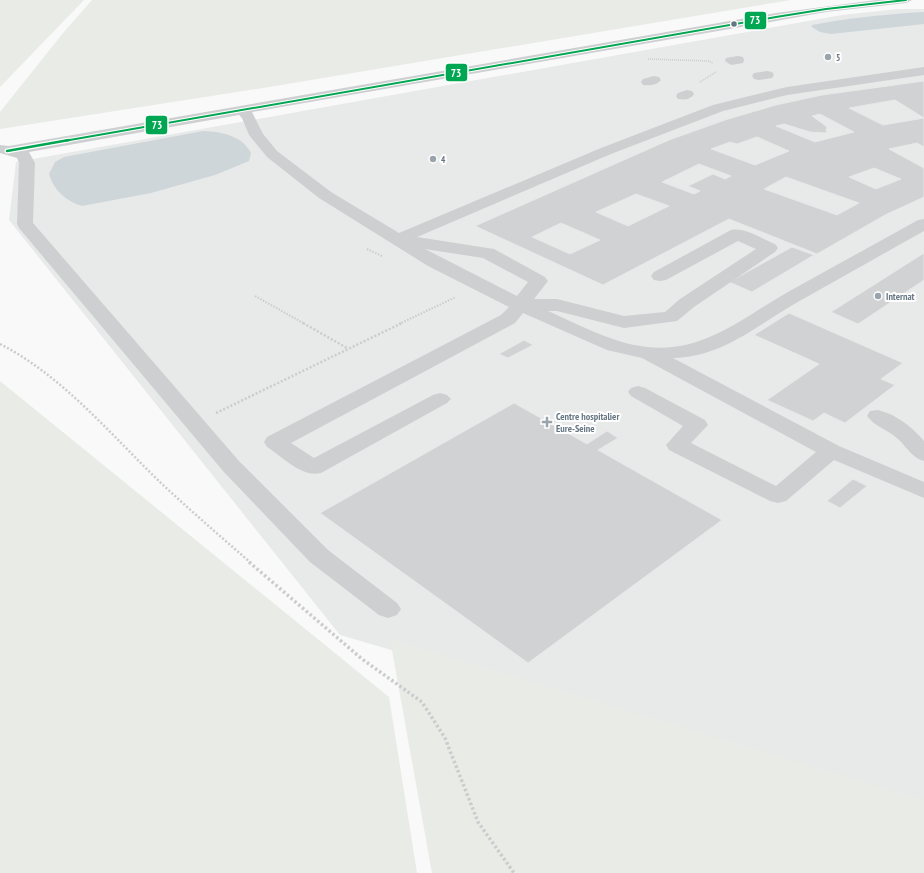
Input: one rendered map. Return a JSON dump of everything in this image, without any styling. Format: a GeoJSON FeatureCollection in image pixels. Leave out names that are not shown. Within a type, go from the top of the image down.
{"type":"FeatureCollection","features":[{"type":"Feature","properties":{"kind":"street"},"geometry":{"type":"LineString","coordinates":[[2,152],[783,16],[906,0]]}},
{"type":"Feature","properties":{"kind":"street"},"geometry":{"type":"LineString","coordinates":[[882,2],[918,3]]}},
{"type":"Feature","properties":{"kind":"street"},"geometry":{"type":"LineString","coordinates":[[397,240],[606,151],[718,108],[787,91],[924,71]]}},
{"type":"Feature","properties":{"kind":"street"},"geometry":{"type":"LineString","coordinates":[[242,110],[248,117],[256,135],[272,154],[397,240],[451,271],[520,305],[614,346],[648,353],[680,352],[710,345],[735,334],[788,300],[924,224]]}},
{"type":"Feature","properties":{"kind":"street"},"geometry":{"type":"LineString","coordinates":[[2,152],[24,155],[27,163],[25,224],[231,466],[319,556],[388,609]]}},
{"type":"Feature","properties":{"kind":"street"},"geometry":{"type":"LineString","coordinates":[[520,305],[557,305],[624,322],[670,317],[687,303],[769,248],[737,234],[660,276]]}},
{"type":"Feature","properties":{"kind":"street"},"geometry":{"type":"LineString","coordinates":[[397,240],[488,253],[539,281],[508,319],[505,325],[275,442],[313,468],[440,399]]}},
{"type":"Feature","properties":{"kind":"street"},"geometry":{"type":"LineString","coordinates":[[648,353],[831,451],[924,491]]}},
{"type":"Feature","properties":{"kind":"street"},"geometry":{"type":"LineString","coordinates":[[638,392],[697,425],[677,445],[778,496],[831,451]]}},
{"type":"Feature","properties":{"kind":"street"},"geometry":{"type":"LineString","coordinates":[[878,416],[905,433],[924,454]]}},
{"type":"Feature","properties":{"kind":"path"},"geometry":{"type":"LineString","coordinates":[[648,59],[709,61],[716,65]]}},
{"type":"Feature","properties":{"kind":"path"},"geometry":{"type":"LineString","coordinates":[[688,92],[717,71]]}},
{"type":"Feature","properties":{"kind":"path"},"geometry":{"type":"LineString","coordinates":[[215,413],[454,297],[483,297],[494,292]]}},
{"type":"Feature","properties":{"kind":"path"},"geometry":{"type":"LineString","coordinates":[[255,296],[347,349]]}},
{"type":"Feature","properties":{"kind":"path"},"geometry":{"type":"LineString","coordinates":[[0,344],[22,355],[90,412],[162,484],[224,540],[362,659],[422,702],[445,738],[478,822],[514,873]]}},
{"type":"Feature","properties":{"kind":"shaded area"},"geometry":{"type":"Polygon","coordinates":[[[0,0],[84,0],[0,87],[0,0]]]}},
{"type":"Feature","properties":{"kind":"shaded area"},"geometry":{"type":"Polygon","coordinates":[[[92,0],[791,0],[263,88],[0,129],[0,112],[63,33],[92,0]]]}},
{"type":"Feature","properties":{"kind":"shaded area","name":"Centre hospitalier Eure-Seine"},"geometry":{"type":"Polygon","coordinates":[[[898,9],[924,9],[924,806],[340,635],[9,220],[16,162],[842,15],[898,9]]]}},
{"type":"Feature","properties":{"kind":"shaded area"},"geometry":{"type":"Polygon","coordinates":[[[924,12],[924,24],[831,34],[820,32],[812,27],[812,25],[854,18],[924,12]]]}},
{"type":"Feature","properties":{"kind":"shaded area"},"geometry":{"type":"Polygon","coordinates":[[[203,131],[217,132],[236,138],[247,147],[251,153],[249,161],[215,175],[151,193],[82,206],[76,204],[61,194],[51,180],[49,174],[55,162],[64,157],[203,131]]]}},
{"type":"Feature","properties":{"kind":"shaded area"},"geometry":{"type":"Polygon","coordinates":[[[0,381],[389,697],[417,873],[0,873],[0,381]]]}},
{"type":"Feature","properties":{"kind":"shaded area"},"geometry":{"type":"Polygon","coordinates":[[[390,639],[924,800],[924,873],[432,873],[390,639]]]}},
{"type":"Feature","properties":{"kind":"building"},"geometry":{"type":"Polygon","coordinates":[[[924,81],[924,118],[924,147],[917,143],[889,149],[924,168],[924,197],[885,215],[817,254],[729,219],[603,285],[475,226],[669,140],[728,119],[776,105],[822,95],[924,81]],[[895,100],[849,108],[883,125],[924,118],[895,100]],[[820,114],[812,116],[826,126],[826,131],[828,131],[825,133],[810,132],[784,124],[776,126],[815,142],[854,132],[820,114]],[[757,137],[737,144],[730,142],[711,149],[755,165],[789,151],[757,137]],[[699,164],[662,182],[694,194],[700,191],[688,186],[713,174],[725,179],[731,176],[699,164]],[[874,168],[849,177],[876,189],[901,179],[874,168]],[[786,177],[764,189],[837,215],[859,203],[786,177]],[[636,194],[596,212],[628,226],[669,206],[636,194]],[[561,223],[532,237],[570,254],[600,240],[561,223]]]}},
{"type":"Feature","properties":{"kind":"building"},"geometry":{"type":"Polygon","coordinates":[[[792,247],[814,255],[752,292],[729,282],[792,247]]]}},
{"type":"Feature","properties":{"kind":"building","name":"Internat"},"geometry":{"type":"Polygon","coordinates":[[[924,253],[924,280],[858,324],[831,312],[924,253]]]}},
{"type":"Feature","properties":{"kind":"building"},"geometry":{"type":"Polygon","coordinates":[[[789,313],[903,363],[881,379],[895,385],[845,423],[824,413],[813,421],[767,400],[819,364],[754,335],[789,313]]]}},
{"type":"Feature","properties":{"kind":"building"},"geometry":{"type":"Polygon","coordinates":[[[524,340],[533,345],[508,358],[499,354],[524,340]]]}},
{"type":"Feature","properties":{"kind":"building"},"geometry":{"type":"Polygon","coordinates":[[[514,403],[587,444],[607,431],[618,438],[598,450],[722,520],[528,663],[320,513],[514,403]]]}},
{"type":"Feature","properties":{"kind":"building"},"geometry":{"type":"Polygon","coordinates":[[[853,479],[867,486],[840,508],[827,501],[853,479]]]}},
{"type":"Feature","properties":{"kind":"transit line","name":"73"},"geometry":{"type":"LineString","coordinates":[[7,151],[776,17],[826,9],[906,0]]}},
{"type":"Feature","properties":{"kind":"place","name":"5"},"geometry":{"type":"Point","coordinates":[828,57]}},
{"type":"Feature","properties":{"kind":"place","name":"4"},"geometry":{"type":"Point","coordinates":[433,159]}},
{"type":"Feature","properties":{"kind":"place","name":"Internat"},"geometry":{"type":"Point","coordinates":[878,296]}},
{"type":"Feature","properties":{"kind":"place","name":"Centre hospitalier Eure-Seine"},"geometry":{"type":"Point","coordinates":[547,422]}}]}
